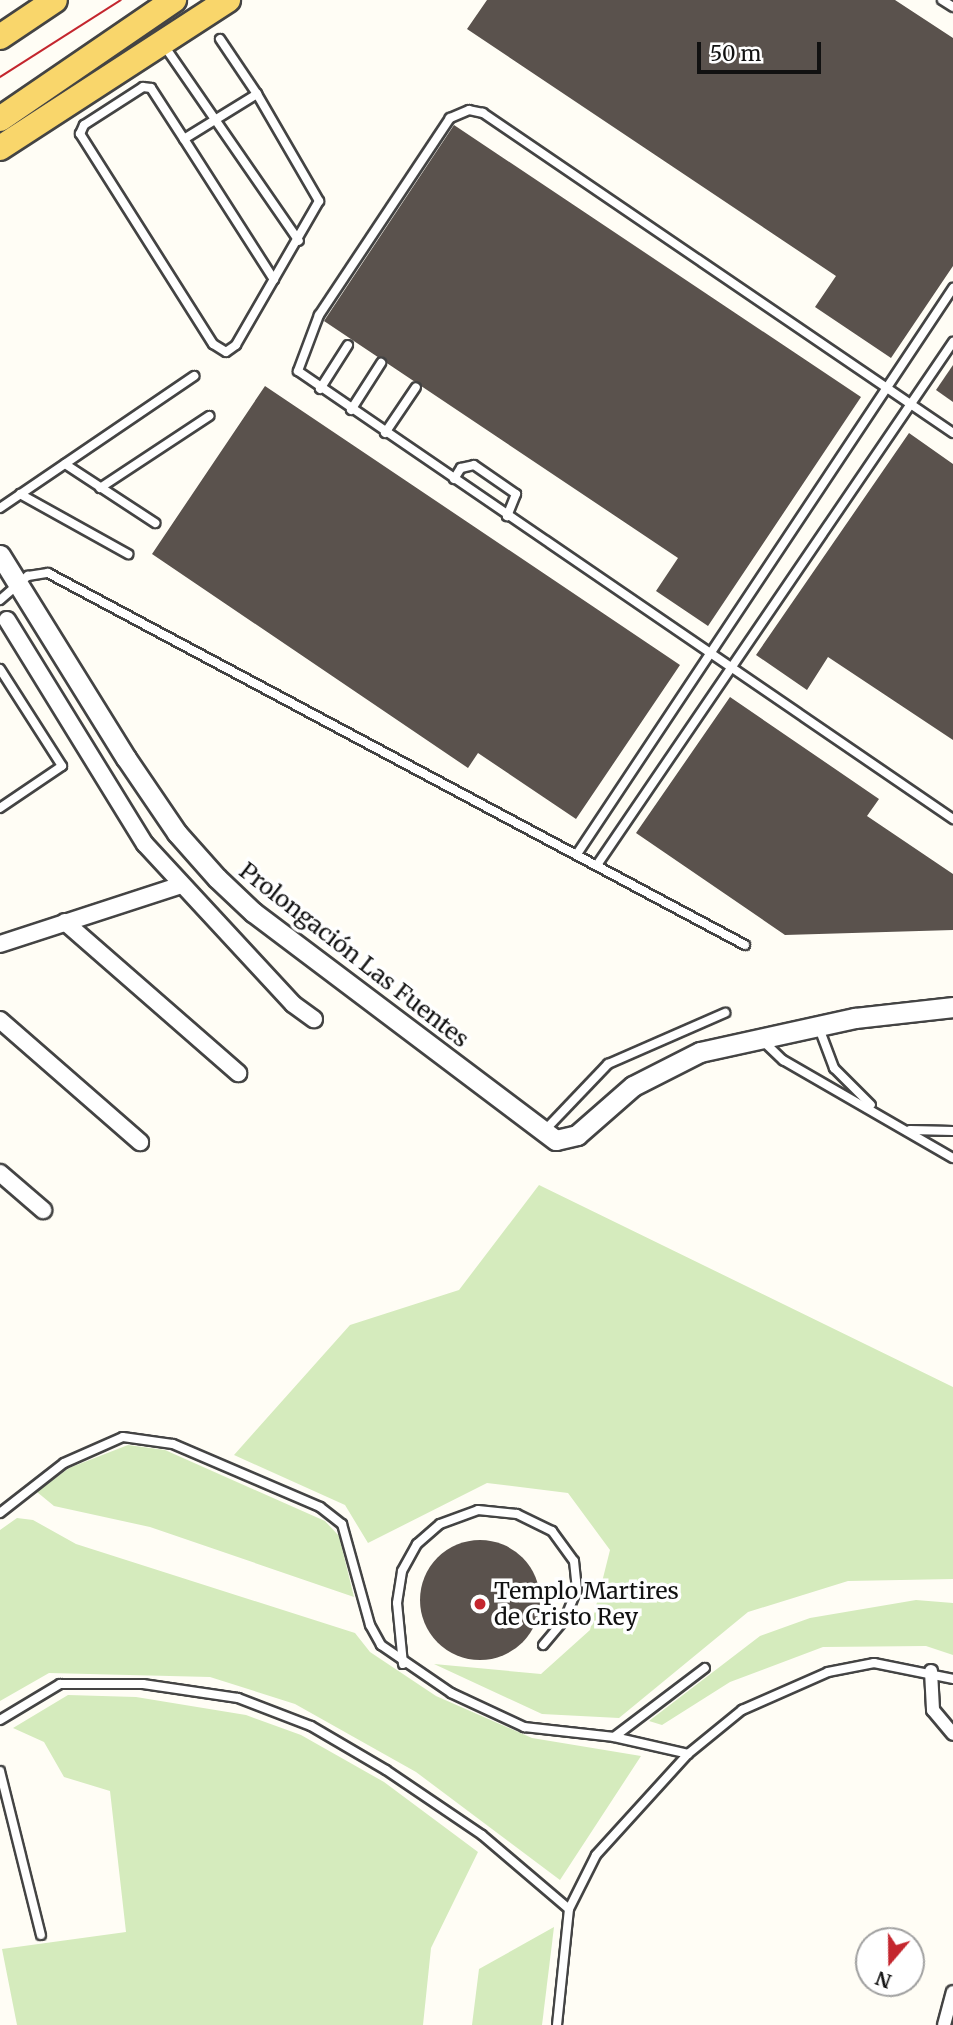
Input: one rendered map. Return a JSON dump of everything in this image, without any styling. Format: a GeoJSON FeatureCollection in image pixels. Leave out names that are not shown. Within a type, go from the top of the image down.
{"type":"FeatureCollection","features":[{"type":"Feature","properties":{"kind":"main road"},"geometry":{"type":"LineString","coordinates":[[0,37],[55,0]]}},
{"type":"Feature","properties":{"kind":"main road"},"geometry":{"type":"LineString","coordinates":[[0,148],[228,0]]}},
{"type":"Feature","properties":{"kind":"main road"},"geometry":{"type":"LineString","coordinates":[[0,119],[168,4]]}},
{"type":"Feature","properties":{"kind":"street","name":"Prolongación Las Fuentes"},"geometry":{"type":"LineString","coordinates":[[0,555],[162,812],[217,878],[543,1132]]}},
{"type":"Feature","properties":{"kind":"street","name":"Prolongación Las Fuentes"},"geometry":{"type":"LineString","coordinates":[[0,572],[19,584]]}},
{"type":"Feature","properties":{"kind":"street"},"geometry":{"type":"LineString","coordinates":[[7,620],[145,844],[293,1004],[314,1019]]}},
{"type":"Feature","properties":{"kind":"street"},"geometry":{"type":"LineString","coordinates":[[0,944],[182,885]]}},
{"type":"Feature","properties":{"kind":"street"},"geometry":{"type":"LineString","coordinates":[[65,922],[238,1073]]}},
{"type":"Feature","properties":{"kind":"street"},"geometry":{"type":"LineString","coordinates":[[543,1132],[566,1141],[633,1086],[700,1052],[758,1036],[953,1007]]}},
{"type":"Feature","properties":{"kind":"street"},"geometry":{"type":"LineString","coordinates":[[0,1020],[140,1142]]}},
{"type":"Feature","properties":{"kind":"street"},"geometry":{"type":"LineString","coordinates":[[0,1174],[43,1210]]}},
{"type":"Feature","properties":{"kind":"street"},"geometry":{"type":"LineString","coordinates":[[931,1671],[933,1710],[953,1734]]}},
{"type":"Feature","properties":{"kind":"street"},"geometry":{"type":"LineString","coordinates":[[944,2025],[953,1992]]}},
{"type":"Feature","properties":{"kind":"lane"},"geometry":{"type":"LineString","coordinates":[[942,0],[953,8]]}},
{"type":"Feature","properties":{"kind":"lane"},"geometry":{"type":"LineString","coordinates":[[220,39],[257,94],[319,201],[299,241],[232,350],[218,349],[80,131],[146,86],[184,139],[274,280]]}},
{"type":"Feature","properties":{"kind":"lane"},"geometry":{"type":"LineString","coordinates":[[161,41],[299,241]]}},
{"type":"Feature","properties":{"kind":"lane"},"geometry":{"type":"LineString","coordinates":[[184,139],[257,94]]}},
{"type":"Feature","properties":{"kind":"lane"},"geometry":{"type":"LineString","coordinates":[[953,433],[483,113],[469,110],[450,118],[319,315],[298,371],[320,389],[953,819]]}},
{"type":"Feature","properties":{"kind":"lane"},"geometry":{"type":"LineString","coordinates":[[577,854],[953,288]]}},
{"type":"Feature","properties":{"kind":"lane"},"geometry":{"type":"LineString","coordinates":[[597,865],[953,342]]}},
{"type":"Feature","properties":{"kind":"lane"},"geometry":{"type":"LineString","coordinates":[[320,389],[348,345]]}},
{"type":"Feature","properties":{"kind":"lane"},"geometry":{"type":"LineString","coordinates":[[351,410],[381,363]]}},
{"type":"Feature","properties":{"kind":"lane"},"geometry":{"type":"LineString","coordinates":[[0,508],[194,376]]}},
{"type":"Feature","properties":{"kind":"lane"},"geometry":{"type":"LineString","coordinates":[[385,433],[416,387]]}},
{"type":"Feature","properties":{"kind":"lane"},"geometry":{"type":"LineString","coordinates":[[100,488],[209,416]]}},
{"type":"Feature","properties":{"kind":"lane"},"geometry":{"type":"LineString","coordinates":[[65,464],[155,523]]}},
{"type":"Feature","properties":{"kind":"lane"},"geometry":{"type":"LineString","coordinates":[[454,479],[461,468],[474,466],[516,494],[508,516]]}},
{"type":"Feature","properties":{"kind":"lane"},"geometry":{"type":"LineString","coordinates":[[20,494],[128,554]]}},
{"type":"Feature","properties":{"kind":"lane"},"geometry":{"type":"LineString","coordinates":[[0,600],[28,576],[48,573],[745,946]]}},
{"type":"Feature","properties":{"kind":"lane"},"geometry":{"type":"LineString","coordinates":[[0,668],[62,766],[0,808]]}},
{"type":"Feature","properties":{"kind":"lane"},"geometry":{"type":"LineString","coordinates":[[543,1132],[608,1064],[726,1013]]}},
{"type":"Feature","properties":{"kind":"lane"},"geometry":{"type":"LineString","coordinates":[[818,1026],[834,1068],[876,1110]]}},
{"type":"Feature","properties":{"kind":"lane"},"geometry":{"type":"LineString","coordinates":[[758,1036],[783,1060],[876,1110],[953,1158]]}},
{"type":"Feature","properties":{"kind":"lane"},"geometry":{"type":"LineString","coordinates":[[909,1130],[953,1130]]}},
{"type":"Feature","properties":{"kind":"lane"},"geometry":{"type":"LineString","coordinates":[[0,1513],[64,1463],[123,1437],[173,1444],[320,1507],[342,1524],[370,1625],[381,1645],[403,1664],[524,1727],[614,1737],[688,1754]]}},
{"type":"Feature","properties":{"kind":"lane"},"geometry":{"type":"LineString","coordinates":[[403,1664],[397,1603],[402,1571],[417,1544],[440,1524],[478,1510],[517,1514],[552,1531],[574,1561],[577,1589],[565,1619],[543,1645]]}},
{"type":"Feature","properties":{"kind":"lane"},"geometry":{"type":"LineString","coordinates":[[558,2025],[569,1909],[596,1855],[688,1754],[742,1710],[828,1672],[874,1663],[931,1671],[953,1679]]}},
{"type":"Feature","properties":{"kind":"lane"},"geometry":{"type":"LineString","coordinates":[[614,1737],[705,1668]]}},
{"type":"Feature","properties":{"kind":"lane"},"geometry":{"type":"LineString","coordinates":[[0,1720],[60,1684],[143,1684],[238,1698],[311,1726],[386,1770],[482,1835],[569,1909]]}},
{"type":"Feature","properties":{"kind":"lane"},"geometry":{"type":"LineString","coordinates":[[0,1771],[41,1935]]}},
{"type":"Feature","properties":{"kind":"green space"},"geometry":{"type":"Polygon","coordinates":[[[539,1185],[953,1387],[953,1579],[848,1581],[748,1612],[619,1718],[542,1714],[434,1664],[541,1674],[590,1630],[610,1550],[568,1493],[487,1483],[368,1543],[345,1505],[234,1455],[350,1325],[459,1290],[539,1185]]]}},
{"type":"Feature","properties":{"kind":"green space"},"geometry":{"type":"Polygon","coordinates":[[[128,1445],[165,1450],[325,1521],[339,1536],[354,1597],[150,1527],[54,1506],[37,1492],[69,1468],[128,1445]]]}},
{"type":"Feature","properties":{"kind":"green space"},"geometry":{"type":"Polygon","coordinates":[[[17,1518],[33,1520],[76,1544],[355,1633],[370,1652],[436,1696],[532,1738],[641,1756],[560,1880],[416,1772],[295,1704],[210,1677],[49,1673],[0,1701],[0,1530],[17,1518]]]}},
{"type":"Feature","properties":{"kind":"green space"},"geometry":{"type":"Polygon","coordinates":[[[916,1600],[953,1603],[953,1655],[926,1646],[823,1647],[730,1682],[662,1725],[649,1721],[760,1636],[810,1618],[916,1600]]]}},
{"type":"Feature","properties":{"kind":"green space"},"geometry":{"type":"Polygon","coordinates":[[[68,1695],[136,1697],[246,1715],[301,1735],[384,1782],[478,1852],[431,1948],[423,2025],[17,2025],[2,1949],[126,1932],[110,1791],[64,1777],[44,1742],[13,1728],[68,1695]]]}},
{"type":"Feature","properties":{"kind":"green space"},"geometry":{"type":"Polygon","coordinates":[[[554,1927],[542,2025],[472,2025],[479,1969],[554,1927]]]}},
{"type":"Feature","properties":{"kind":"building"},"geometry":{"type":"Polygon","coordinates":[[[487,0],[895,0],[953,38],[953,266],[891,358],[815,307],[836,276],[467,29],[487,0]]]}},
{"type":"Feature","properties":{"kind":"building"},"geometry":{"type":"Polygon","coordinates":[[[454,125],[861,397],[708,626],[656,591],[678,558],[324,321],[454,125]]]}},
{"type":"Feature","properties":{"kind":"building"},"geometry":{"type":"Polygon","coordinates":[[[953,365],[953,402],[936,390],[953,365]]]}},
{"type":"Feature","properties":{"kind":"building"},"geometry":{"type":"Polygon","coordinates":[[[265,386],[680,665],[576,819],[478,753],[468,768],[152,554],[265,386]]]}},
{"type":"Feature","properties":{"kind":"building"},"geometry":{"type":"Polygon","coordinates":[[[909,433],[953,464],[953,740],[828,657],[807,690],[756,655],[909,433]]]}},
{"type":"Feature","properties":{"kind":"building"},"geometry":{"type":"Polygon","coordinates":[[[730,697],[879,799],[867,816],[953,874],[953,930],[785,935],[636,833],[730,697]]]}},
{"type":"Feature","properties":{"kind":"building","name":"Templo Martires de Cristo Rey"},"geometry":{"type":"Polygon","coordinates":[[[480,1540],[503,1544],[523,1557],[536,1577],[540,1600],[536,1623],[523,1643],[503,1656],[480,1660],[457,1656],[437,1643],[424,1623],[420,1600],[424,1577],[437,1557],[457,1544],[480,1540]]]}},
{"type":"Feature","properties":{"kind":"tram line"},"geometry":{"type":"LineString","coordinates":[[0,77],[121,0]]}},
{"type":"Feature","properties":{"kind":"place","name":"Templo Martires de Cristo Rey"},"geometry":{"type":"Point","coordinates":[480,1604]}}]}
